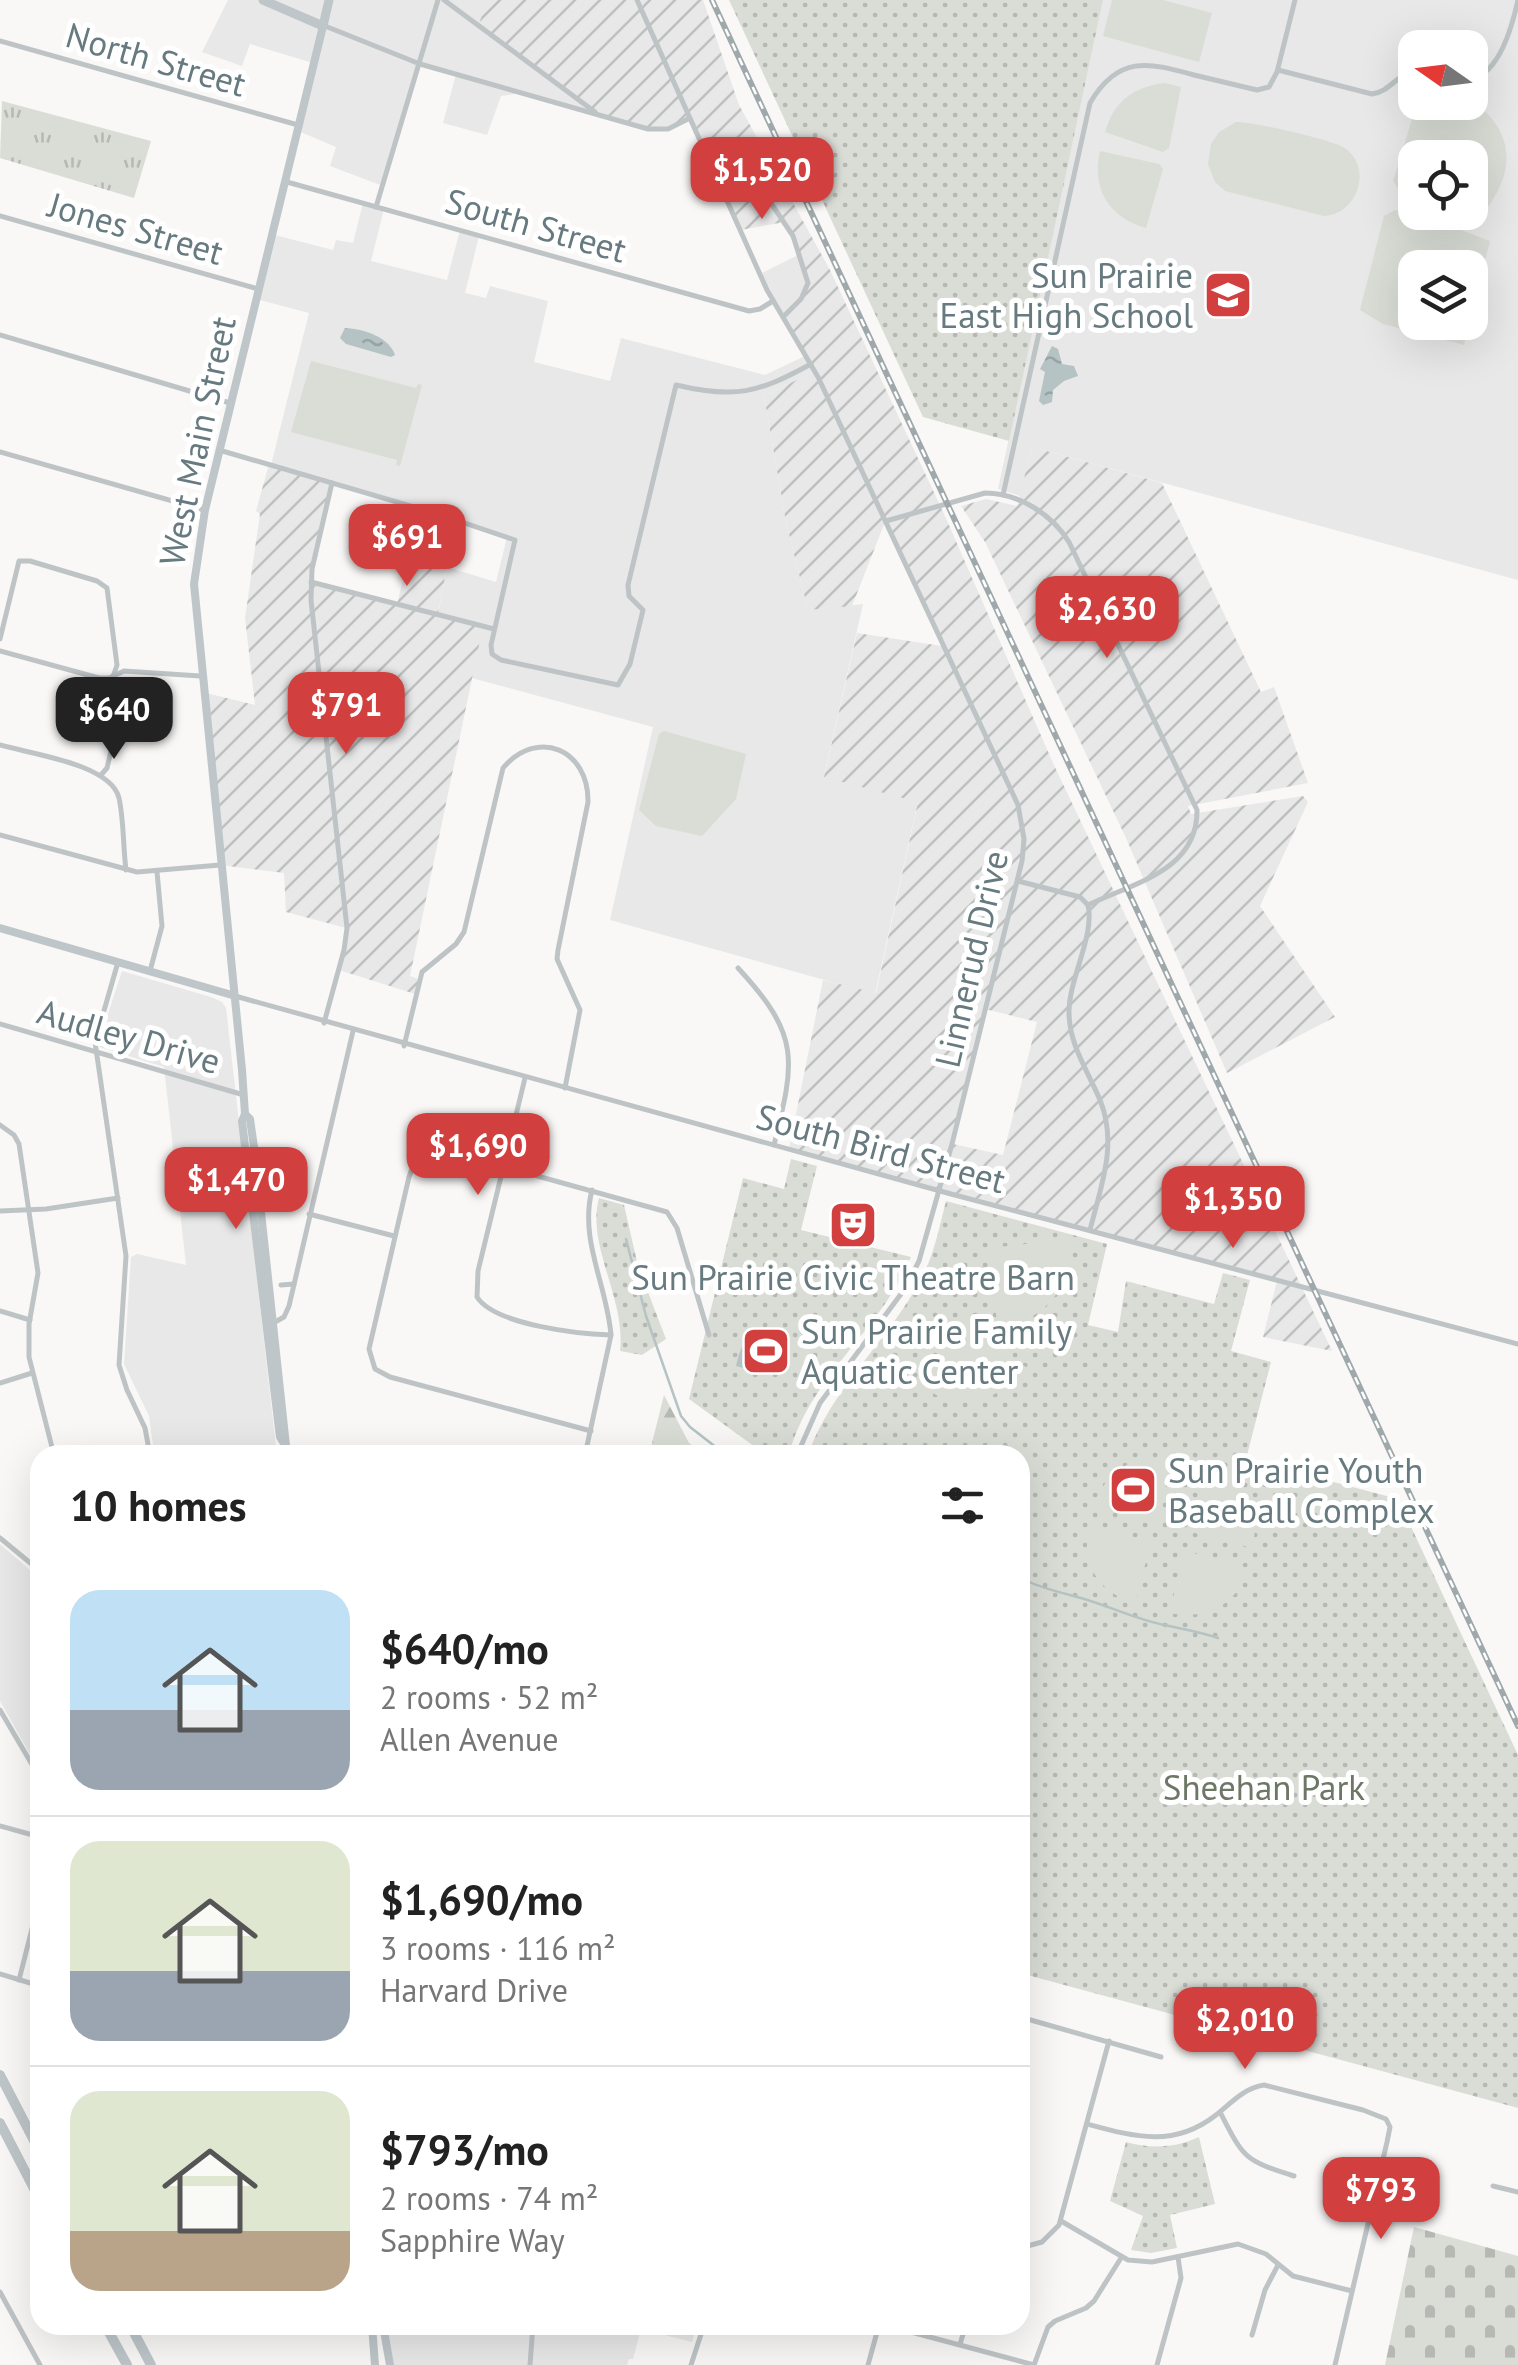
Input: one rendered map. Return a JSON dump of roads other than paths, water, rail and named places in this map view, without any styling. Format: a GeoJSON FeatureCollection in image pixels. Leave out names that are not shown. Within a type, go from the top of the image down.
{"type":"FeatureCollection","features":[{"type":"Feature","properties":{"kind":"highway"},"geometry":{"type":"LineString","coordinates":[[0,2075],[30,2133]]}},
{"type":"Feature","properties":{"kind":"highway"},"geometry":{"type":"LineString","coordinates":[[0,2123],[30,2181]]}},
{"type":"Feature","properties":{"kind":"highway"},"geometry":{"type":"LineString","coordinates":[[111,2335],[127,2365]]}},
{"type":"Feature","properties":{"kind":"highway"},"geometry":{"type":"LineString","coordinates":[[136,2335],[152,2365]]}},
{"type":"Feature","properties":{"kind":"main road"},"geometry":{"type":"LineString","coordinates":[[263,0],[323,26],[329,0]]}},
{"type":"Feature","properties":{"kind":"main road","name":"West Main Street"},"geometry":{"type":"LineString","coordinates":[[284,1445],[274,1395],[242,1121],[244,1095],[194,584],[205,510],[323,26]]}},
{"type":"Feature","properties":{"kind":"main road"},"geometry":{"type":"LineString","coordinates":[[0,928],[232,996]]}},
{"type":"Feature","properties":{"kind":"main road","name":"West Main Street"},"geometry":{"type":"LineString","coordinates":[[245,1114],[252,1133],[286,1445]]}},
{"type":"Feature","properties":{"kind":"main road"},"geometry":{"type":"LineString","coordinates":[[373,2335],[377,2365]]}},
{"type":"Feature","properties":{"kind":"main road"},"geometry":{"type":"LineString","coordinates":[[385,2335],[390,2365]]}},
{"type":"Feature","properties":{"kind":"street"},"geometry":{"type":"LineString","coordinates":[[376,207],[441,0],[597,114]]}},
{"type":"Feature","properties":{"kind":"street","name":"Linnerud Drive"},"geometry":{"type":"LineString","coordinates":[[637,0],[773,301],[811,364],[1018,805],[1024,839],[1018,881],[926,1240],[913,1276],[820,1404],[801,1445]]}},
{"type":"Feature","properties":{"kind":"street"},"geometry":{"type":"LineString","coordinates":[[1003,495],[1071,184],[1090,103],[1097,91],[1125,68],[1154,63],[1258,90],[1270,87],[1295,0]]}},
{"type":"Feature","properties":{"kind":"street"},"geometry":{"type":"LineString","coordinates":[[1488,69],[1513,23],[1518,0]]}},
{"type":"Feature","properties":{"kind":"street"},"geometry":{"type":"LineString","coordinates":[[323,26],[420,64],[655,131],[688,119]]}},
{"type":"Feature","properties":{"kind":"street","name":"North Street"},"geometry":{"type":"LineString","coordinates":[[0,40],[298,125]]}},
{"type":"Feature","properties":{"kind":"street"},"geometry":{"type":"LineString","coordinates":[[1278,70],[1374,94],[1398,79]]}},
{"type":"Feature","properties":{"kind":"street"},"geometry":{"type":"LineString","coordinates":[[700,144],[736,156],[793,236],[808,283],[801,299],[784,317]]}},
{"type":"Feature","properties":{"kind":"street","name":"South Street"},"geometry":{"type":"LineString","coordinates":[[284,181],[749,311],[773,301]]}},
{"type":"Feature","properties":{"kind":"street","name":"Jones Street"},"geometry":{"type":"LineString","coordinates":[[0,216],[258,289]]}},
{"type":"Feature","properties":{"kind":"street"},"geometry":{"type":"LineString","coordinates":[[0,336],[230,402]]}},
{"type":"Feature","properties":{"kind":"street"},"geometry":{"type":"LineString","coordinates":[[219,450],[515,540],[492,654],[500,660],[620,683],[630,663],[643,610],[630,596],[628,585],[676,385],[736,394],[811,364]]}},
{"type":"Feature","properties":{"kind":"street"},"geometry":{"type":"LineString","coordinates":[[0,452],[205,510]]}},
{"type":"Feature","properties":{"kind":"street"},"geometry":{"type":"LineString","coordinates":[[324,1023],[344,950],[346,920],[311,613],[311,582],[332,483]]}},
{"type":"Feature","properties":{"kind":"street"},"geometry":{"type":"LineString","coordinates":[[886,521],[984,494],[1003,495],[1037,510],[1064,535],[1195,803],[1196,829],[1188,850],[1179,860],[1088,905]]}},
{"type":"Feature","properties":{"kind":"street"},"geometry":{"type":"LineString","coordinates":[[0,639],[18,562],[23,559],[97,580],[106,587],[115,648],[111,685],[116,730],[102,775]]}},
{"type":"Feature","properties":{"kind":"street"},"geometry":{"type":"LineString","coordinates":[[311,582],[494,629]]}},
{"type":"Feature","properties":{"kind":"street"},"geometry":{"type":"LineString","coordinates":[[0,651],[99,678],[124,671],[200,676]]}},
{"type":"Feature","properties":{"kind":"street"},"geometry":{"type":"LineString","coordinates":[[0,745],[102,775],[115,787],[126,870]]}},
{"type":"Feature","properties":{"kind":"street"},"geometry":{"type":"LineString","coordinates":[[404,1046],[422,972],[456,944],[464,932],[502,768],[532,748],[553,748],[578,764],[588,787],[557,960],[580,1010],[565,1089]]}},
{"type":"Feature","properties":{"kind":"street"},"geometry":{"type":"LineString","coordinates":[[0,835],[126,870],[157,872],[220,865]]}},
{"type":"Feature","properties":{"kind":"street"},"geometry":{"type":"LineString","coordinates":[[150,971],[162,926],[157,872]]}},
{"type":"Feature","properties":{"kind":"street"},"geometry":{"type":"LineString","coordinates":[[1018,881],[1080,897],[1088,905],[1090,915],[1069,1015],[1075,1046],[1101,1101],[1108,1132],[1107,1165],[1090,1230]]}},
{"type":"Feature","properties":{"kind":"street"},"geometry":{"type":"LineString","coordinates":[[118,962],[97,1032],[96,1053],[126,1256],[120,1365],[148,1445]]}},
{"type":"Feature","properties":{"kind":"street"},"geometry":{"type":"LineString","coordinates":[[738,968],[765,997],[788,1046],[791,1067],[774,1144]]}},
{"type":"Feature","properties":{"kind":"street","name":"South Bird Street"},"geometry":{"type":"LineString","coordinates":[[232,996],[404,1046],[1518,1344]]}},
{"type":"Feature","properties":{"kind":"street","name":"Audley Drive"},"geometry":{"type":"LineString","coordinates":[[0,1024],[244,1095]]}},
{"type":"Feature","properties":{"kind":"street"},"geometry":{"type":"LineString","coordinates":[[275,1322],[286,1314],[353,1031]]}},
{"type":"Feature","properties":{"kind":"street"},"geometry":{"type":"LineString","coordinates":[[525,1078],[476,1296],[492,1312],[568,1332],[611,1335]]}},
{"type":"Feature","properties":{"kind":"street"},"geometry":{"type":"LineString","coordinates":[[0,1125],[19,1144],[38,1274],[27,1339],[51,1445]]}},
{"type":"Feature","properties":{"kind":"street"},"geometry":{"type":"LineString","coordinates":[[591,1431],[390,1377],[375,1368],[370,1358],[370,1340],[394,1236],[418,1158],[430,1150],[444,1150],[656,1207],[672,1218],[709,1336]]}},
{"type":"Feature","properties":{"kind":"street"},"geometry":{"type":"LineString","coordinates":[[588,1445],[611,1335],[586,1219],[592,1189]]}},
{"type":"Feature","properties":{"kind":"street"},"geometry":{"type":"LineString","coordinates":[[0,1211],[118,1198]]}},
{"type":"Feature","properties":{"kind":"street"},"geometry":{"type":"LineString","coordinates":[[310,1214],[394,1236]]}},
{"type":"Feature","properties":{"kind":"street"},"geometry":{"type":"LineString","coordinates":[[281,1284],[294,1284]]}},
{"type":"Feature","properties":{"kind":"street"},"geometry":{"type":"LineString","coordinates":[[0,1311],[30,1320]]}},
{"type":"Feature","properties":{"kind":"street"},"geometry":{"type":"LineString","coordinates":[[0,1383],[32,1373]]}},
{"type":"Feature","properties":{"kind":"street"},"geometry":{"type":"LineString","coordinates":[[0,1538],[30,1561]]}},
{"type":"Feature","properties":{"kind":"street"},"geometry":{"type":"LineString","coordinates":[[0,1710],[30,1761]]}},
{"type":"Feature","properties":{"kind":"street"},"geometry":{"type":"LineString","coordinates":[[0,1826],[30,1834]]}},
{"type":"Feature","properties":{"kind":"street"},"geometry":{"type":"LineString","coordinates":[[20,1980],[30,1938]]}},
{"type":"Feature","properties":{"kind":"street"},"geometry":{"type":"LineString","coordinates":[[0,1974],[30,1983]]}},
{"type":"Feature","properties":{"kind":"street"},"geometry":{"type":"LineString","coordinates":[[1030,2021],[1161,2056]]}},
{"type":"Feature","properties":{"kind":"street"},"geometry":{"type":"LineString","coordinates":[[1030,2245],[1042,2242],[1060,2221],[1109,2041]]}},
{"type":"Feature","properties":{"kind":"street"},"geometry":{"type":"LineString","coordinates":[[1086,2124],[1147,2138],[1169,2138],[1195,2129],[1248,2090],[1264,2086],[1378,2114],[1388,2123],[1387,2142],[1334,2365]]}},
{"type":"Feature","properties":{"kind":"street"},"geometry":{"type":"LineString","coordinates":[[1220,2112],[1242,2154],[1250,2161],[1294,2176]]}},
{"type":"Feature","properties":{"kind":"street"},"geometry":{"type":"LineString","coordinates":[[1493,2186],[1518,2192]]}},
{"type":"Feature","properties":{"kind":"street"},"geometry":{"type":"LineString","coordinates":[[1060,2221],[1121,2258],[1143,2263],[1238,2244],[1260,2251],[1306,2280],[1352,2291]]}},
{"type":"Feature","properties":{"kind":"street"},"geometry":{"type":"LineString","coordinates":[[1157,2365],[1181,2278],[1178,2257]]}},
{"type":"Feature","properties":{"kind":"street"},"geometry":{"type":"LineString","coordinates":[[923,2335],[1034,2365],[1048,2327],[1086,2308],[1121,2258]]}},
{"type":"Feature","properties":{"kind":"street"},"geometry":{"type":"LineString","coordinates":[[1252,2335],[1260,2301],[1278,2265]]}},
{"type":"Feature","properties":{"kind":"street"},"geometry":{"type":"LineString","coordinates":[[0,2292],[40,2365]]}},
{"type":"Feature","properties":{"kind":"street"},"geometry":{"type":"LineString","coordinates":[[530,2365],[533,2335]]}},
{"type":"Feature","properties":{"kind":"street"},"geometry":{"type":"LineString","coordinates":[[693,2365],[701,2335]]}},
{"type":"Feature","properties":{"kind":"street"},"geometry":{"type":"LineString","coordinates":[[868,2365],[878,2335]]}},
{"type":"Feature","properties":{"kind":"street"},"geometry":{"type":"LineString","coordinates":[[960,2344],[963,2335]]}},
{"type":"Feature","properties":{"kind":"water"},"geometry":{"type":"Polygon","coordinates":[[[345,328],[375,335],[395,355],[346,344],[340,338],[345,328]]]}},
{"type":"Feature","properties":{"kind":"water"},"geometry":{"type":"Polygon","coordinates":[[[1052,346],[1058,349],[1062,364],[1074,366],[1078,376],[1053,390],[1052,402],[1043,405],[1039,401],[1045,372],[1040,369],[1052,346]]]}},
{"type":"Feature","properties":{"kind":"water"},"geometry":{"type":"Polygon","coordinates":[[[761,1331],[778,1339],[787,1355],[774,1374],[767,1364],[774,1358],[763,1355],[758,1372],[736,1366],[746,1340],[761,1331]]]}},
{"type":"Feature","properties":{"kind":"waterway"},"geometry":{"type":"LineString","coordinates":[[626,1239],[646,1316],[681,1416],[713,1445]]}},
{"type":"Feature","properties":{"kind":"waterway"},"geometry":{"type":"LineString","coordinates":[[1030,1582],[1143,1619],[1218,1638]]}},
{"type":"Feature","properties":{"kind":"railway"},"geometry":{"type":"LineString","coordinates":[[712,0],[1518,1726]]}},
{"type":"Feature","properties":{"kind":"place","name":"Sun Prairie East High School"},"geometry":{"type":"Point","coordinates":[1228,295]}},
{"type":"Feature","properties":{"kind":"place","name":"Sun Prairie Civic Theatre Barn"},"geometry":{"type":"Point","coordinates":[853,1225]}},
{"type":"Feature","properties":{"kind":"place","name":"Sun Prairie Family Aquatic Center"},"geometry":{"type":"Point","coordinates":[766,1351]}},
{"type":"Feature","properties":{"kind":"place","name":"Sun Prairie Youth Baseball Complex"},"geometry":{"type":"Point","coordinates":[1133,1490]}},
{"type":"Feature","properties":{"kind":"park label","name":"Sheehan Park"},"geometry":{"type":"Point","coordinates":[1264,1787]}}]}
